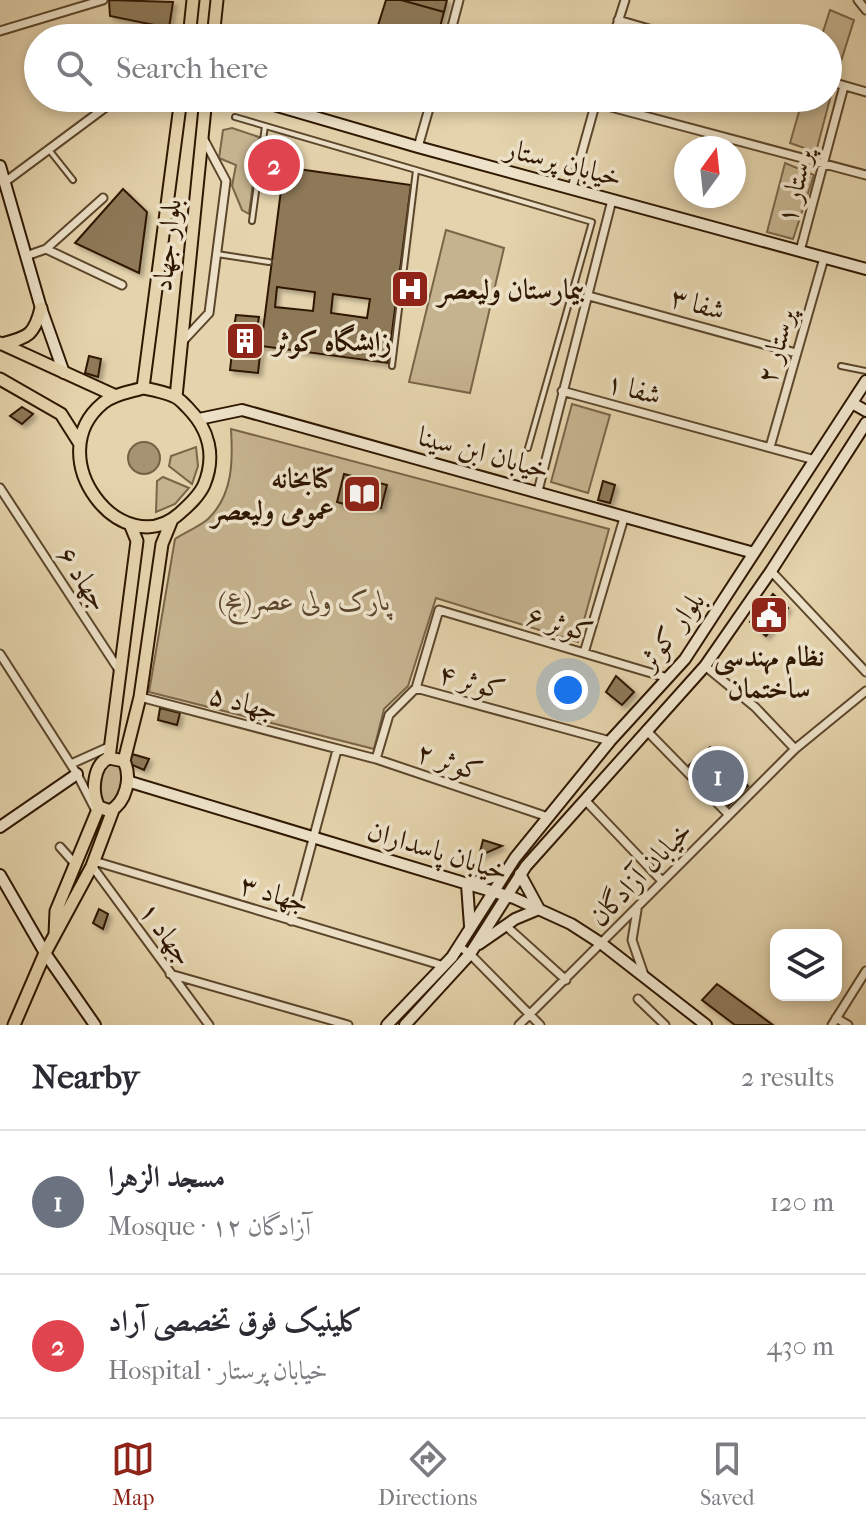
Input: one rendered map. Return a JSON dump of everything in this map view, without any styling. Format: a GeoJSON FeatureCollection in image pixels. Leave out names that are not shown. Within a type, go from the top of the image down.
{"type":"FeatureCollection","features":[{"type":"Feature","properties":{"kind":"main road"},"geometry":{"type":"LineString","coordinates":[[191,24],[193,2],[216,4],[214,24]]}},
{"type":"Feature","properties":{"kind":"main road","name":"بلوار جهاد"},"geometry":{"type":"LineString","coordinates":[[143,388],[179,112]]}},
{"type":"Feature","properties":{"kind":"main road","name":"بلوار جهاد"},"geometry":{"type":"LineString","coordinates":[[176,397],[204,112]]}},
{"type":"Feature","properties":{"kind":"main road"},"geometry":{"type":"LineString","coordinates":[[1,343],[23,339],[33,331],[41,308]]}},
{"type":"Feature","properties":{"kind":"main road"},"geometry":{"type":"LineString","coordinates":[[1,343],[116,396]]}},
{"type":"Feature","properties":{"kind":"main road"},"geometry":{"type":"LineString","coordinates":[[0,379],[61,414],[80,444],[85,483],[95,501],[111,515],[130,524],[150,526],[171,522]]}},
{"type":"Feature","properties":{"kind":"main road"},"geometry":{"type":"LineString","coordinates":[[80,444],[88,422],[102,404],[143,388],[176,397],[199,419],[208,437],[211,456],[201,491],[171,522],[162,544],[140,697],[124,761]]}},
{"type":"Feature","properties":{"kind":"main road"},"geometry":{"type":"LineString","coordinates":[[55,934],[56,911],[98,810],[95,778],[110,752],[137,541],[130,524]]}},
{"type":"Feature","properties":{"kind":"main road"},"geometry":{"type":"LineString","coordinates":[[14,1025],[45,953],[93,864],[113,810],[122,801],[127,767],[124,761],[110,752]]}},
{"type":"Feature","properties":{"kind":"main road"},"geometry":{"type":"LineString","coordinates":[[98,810],[113,810]]}},
{"type":"Feature","properties":{"kind":"street"},"geometry":{"type":"LineString","coordinates":[[0,31],[103,0]]}},
{"type":"Feature","properties":{"kind":"street"},"geometry":{"type":"LineString","coordinates":[[453,24],[459,0]]}},
{"type":"Feature","properties":{"kind":"street"},"geometry":{"type":"LineString","coordinates":[[617,24],[625,0]]}},
{"type":"Feature","properties":{"kind":"street"},"geometry":{"type":"LineString","coordinates":[[857,1],[866,10]]}},
{"type":"Feature","properties":{"kind":"street"},"geometry":{"type":"LineString","coordinates":[[618,20],[632,24]]}},
{"type":"Feature","properties":{"kind":"street"},"geometry":{"type":"LineString","coordinates":[[844,86],[866,92]]}},
{"type":"Feature","properties":{"kind":"street","name":"پرستار ۱"},"geometry":{"type":"LineString","coordinates":[[842,93],[844,86]]}},
{"type":"Feature","properties":{"kind":"street"},"geometry":{"type":"LineString","coordinates":[[4,188],[48,149],[99,112]]}},
{"type":"Feature","properties":{"kind":"street","name":"خیابان پرستار"},"geometry":{"type":"LineString","coordinates":[[298,112],[866,269]]}},
{"type":"Feature","properties":{"kind":"street"},"geometry":{"type":"LineString","coordinates":[[418,147],[428,112]]}},
{"type":"Feature","properties":{"kind":"street"},"geometry":{"type":"LineString","coordinates":[[572,188],[593,112]]}},
{"type":"Feature","properties":{"kind":"street"},"geometry":{"type":"LineString","coordinates":[[638,112],[866,175]]}},
{"type":"Feature","properties":{"kind":"street","name":"پرستار ۱"},"geometry":{"type":"LineString","coordinates":[[800,251],[837,112]]}},
{"type":"Feature","properties":{"kind":"street"},"geometry":{"type":"LineString","coordinates":[[181,344],[209,313],[226,181],[201,134]]}},
{"type":"Feature","properties":{"kind":"street"},"geometry":{"type":"LineString","coordinates":[[0,166],[41,308],[64,373]]}},
{"type":"Feature","properties":{"kind":"street"},"geometry":{"type":"LineString","coordinates":[[26,256],[46,249],[103,198]]}},
{"type":"Feature","properties":{"kind":"street"},"geometry":{"type":"LineString","coordinates":[[538,491],[612,200]]}},
{"type":"Feature","properties":{"kind":"street"},"geometry":{"type":"LineString","coordinates":[[46,249],[122,285]]}},
{"type":"Feature","properties":{"kind":"street","name":"پرستار ۲"},"geometry":{"type":"LineString","coordinates":[[770,447],[824,258]]}},
{"type":"Feature","properties":{"kind":"street","name":"شفا ۳"},"geometry":{"type":"LineString","coordinates":[[589,296],[796,353]]}},
{"type":"Feature","properties":{"kind":"street","name":"بلوار کوثر"},"geometry":{"type":"LineString","coordinates":[[387,1025],[460,947],[515,858],[703,633],[866,381]]}},
{"type":"Feature","properties":{"kind":"street","name":"شفا ۱"},"geometry":{"type":"LineString","coordinates":[[562,391],[815,460]]}},
{"type":"Feature","properties":{"kind":"street"},"geometry":{"type":"LineString","coordinates":[[852,403],[866,411]]}},
{"type":"Feature","properties":{"kind":"street","name":"خیابان ابن سینا"},"geometry":{"type":"LineString","coordinates":[[199,419],[242,410],[754,553]]}},
{"type":"Feature","properties":{"kind":"street","name":"بلوار کوثر"},"geometry":{"type":"LineString","coordinates":[[472,951],[523,870],[705,666],[860,441],[866,423]]}},
{"type":"Feature","properties":{"kind":"street","name":"جهاد ۶"},"geometry":{"type":"LineString","coordinates":[[0,488],[122,675]]}},
{"type":"Feature","properties":{"kind":"street"},"geometry":{"type":"LineString","coordinates":[[584,653],[624,518]]}},
{"type":"Feature","properties":{"kind":"street"},"geometry":{"type":"LineString","coordinates":[[771,571],[866,672]]}},
{"type":"Feature","properties":{"kind":"street","name":"کوثر ۶"},"geometry":{"type":"LineString","coordinates":[[416,688],[439,610],[668,678]]}},
{"type":"Feature","properties":{"kind":"street"},"geometry":{"type":"LineString","coordinates":[[0,654],[98,810]]}},
{"type":"Feature","properties":{"kind":"street"},"geometry":{"type":"LineString","coordinates":[[705,666],[755,707],[795,749]]}},
{"type":"Feature","properties":{"kind":"street"},"geometry":{"type":"LineString","coordinates":[[376,759],[389,715],[416,688]]}},
{"type":"Feature","properties":{"kind":"street","name":"کوثر ۴"},"geometry":{"type":"LineString","coordinates":[[416,688],[610,741]]}},
{"type":"Feature","properties":{"kind":"street","name":"خیابان آزادگان"},"geometry":{"type":"LineString","coordinates":[[519,1025],[795,749],[866,691]]}},
{"type":"Feature","properties":{"kind":"street","name":"جهاد ۵"},"geometry":{"type":"LineString","coordinates":[[140,697],[337,750]]}},
{"type":"Feature","properties":{"kind":"street"},"geometry":{"type":"LineString","coordinates":[[646,730],[693,782],[728,814]]}},
{"type":"Feature","properties":{"kind":"street"},"geometry":{"type":"LineString","coordinates":[[291,921],[337,750]]}},
{"type":"Feature","properties":{"kind":"street","name":"کوثر ۲"},"geometry":{"type":"LineString","coordinates":[[337,750],[376,759],[548,817]]}},
{"type":"Feature","properties":{"kind":"street"},"geometry":{"type":"LineString","coordinates":[[71,764],[110,752]]}},
{"type":"Feature","properties":{"kind":"street"},"geometry":{"type":"LineString","coordinates":[[0,827],[77,774]]}},
{"type":"Feature","properties":{"kind":"street","name":"خیابان پاسداران"},"geometry":{"type":"LineString","coordinates":[[127,781],[506,896],[539,909],[571,924],[602,944],[706,1025]]}},
{"type":"Feature","properties":{"kind":"street"},"geometry":{"type":"LineString","coordinates":[[585,800],[662,881]]}},
{"type":"Feature","properties":{"kind":"street"},"geometry":{"type":"LineString","coordinates":[[60,847],[76,865]]}},
{"type":"Feature","properties":{"kind":"street"},"geometry":{"type":"LineString","coordinates":[[408,1024],[472,951],[505,925],[539,909],[515,858]]}},
{"type":"Feature","properties":{"kind":"street","name":"جهاد ۳"},"geometry":{"type":"LineString","coordinates":[[93,864],[444,966]]}},
{"type":"Feature","properties":{"kind":"street","name":"جهاد ۱"},"geometry":{"type":"LineString","coordinates":[[93,864],[209,1025]]}},
{"type":"Feature","properties":{"kind":"street"},"geometry":{"type":"LineString","coordinates":[[470,929],[467,885],[505,873]]}},
{"type":"Feature","properties":{"kind":"street"},"geometry":{"type":"LineString","coordinates":[[0,875],[45,953],[95,1025]]}},
{"type":"Feature","properties":{"kind":"street"},"geometry":{"type":"LineString","coordinates":[[641,902],[634,917],[632,940],[642,972],[650,983]]}},
{"type":"Feature","properties":{"kind":"street"},"geometry":{"type":"LineString","coordinates":[[505,925],[566,980]]}},
{"type":"Feature","properties":{"kind":"street"},"geometry":{"type":"LineString","coordinates":[[460,947],[472,951],[540,1025]]}},
{"type":"Feature","properties":{"kind":"street"},"geometry":{"type":"LineString","coordinates":[[848,1025],[834,1022],[866,971]]}},
{"type":"Feature","properties":{"kind":"street"},"geometry":{"type":"LineString","coordinates":[[170,974],[348,1025]]}},
{"type":"Feature","properties":{"kind":"street"},"geometry":{"type":"LineString","coordinates":[[638,999],[665,1025]]}},
{"type":"Feature","properties":{"kind":"lane"},"geometry":{"type":"LineString","coordinates":[[235,117],[592,222],[528,448]]}},
{"type":"Feature","properties":{"kind":"lane"},"geometry":{"type":"LineString","coordinates":[[252,221],[265,126]]}},
{"type":"Feature","properties":{"kind":"lane"},"geometry":{"type":"LineString","coordinates":[[48,149],[73,180]]}},
{"type":"Feature","properties":{"kind":"lane"},"geometry":{"type":"LineString","coordinates":[[392,366],[416,170]]}},
{"type":"Feature","properties":{"kind":"lane"},"geometry":{"type":"LineString","coordinates":[[217,254],[269,262]]}},
{"type":"Feature","properties":{"kind":"lane"},"geometry":{"type":"LineString","coordinates":[[841,366],[866,371]]}},
{"type":"Feature","properties":{"kind":"green space"},"geometry":{"type":"Polygon","coordinates":[[[830,10],[854,20],[842,58],[842,24],[826,24],[830,10]]]}},
{"type":"Feature","properties":{"kind":"green space"},"geometry":{"type":"Polygon","coordinates":[[[799,112],[827,112],[816,152],[790,143],[799,112]]]}},
{"type":"Feature","properties":{"kind":"green space"},"geometry":{"type":"Polygon","coordinates":[[[232,128],[259,137],[249,214],[242,210],[232,186],[236,165],[219,158],[223,130],[232,128]]]}},
{"type":"Feature","properties":{"kind":"green space"},"geometry":{"type":"Polygon","coordinates":[[[785,163],[814,175],[793,239],[767,232],[785,163]]]}},
{"type":"Feature","properties":{"kind":"green space"},"geometry":{"type":"Polygon","coordinates":[[[446,230],[504,248],[470,393],[409,382],[446,230]]]}},
{"type":"Feature","properties":{"kind":"green space"},"geometry":{"type":"Polygon","coordinates":[[[572,404],[610,415],[588,493],[551,482],[572,404]]]}},
{"type":"Feature","properties":{"kind":"green space","name":"پارک ولی عصر(عج)"},"geometry":{"type":"Polygon","coordinates":[[[231,429],[609,529],[578,642],[436,598],[408,686],[384,709],[374,749],[149,692],[175,539],[208,519],[222,499],[230,477],[231,429]]]}},
{"type":"Feature","properties":{"kind":"green space"},"geometry":{"type":"Polygon","coordinates":[[[196,447],[198,466],[192,484],[169,466],[171,456],[196,447]]]}},
{"type":"Feature","properties":{"kind":"green space"},"geometry":{"type":"Polygon","coordinates":[[[163,477],[189,488],[175,504],[156,512],[157,481],[163,477]]]}},
{"type":"Feature","properties":{"kind":"green space"},"geometry":{"type":"Polygon","coordinates":[[[105,760],[125,767],[120,801],[103,808],[96,790],[105,760]]]}},
{"type":"Feature","properties":{"kind":"shaded area"},"geometry":{"type":"Polygon","coordinates":[[[144,442],[155,447],[160,458],[155,469],[144,474],[133,469],[128,458],[133,447],[144,442]]]}},
{"type":"Feature","properties":{"kind":"building"},"geometry":{"type":"Polygon","coordinates":[[[109,0],[173,2],[170,24],[149,24],[110,16],[109,0]]]}},
{"type":"Feature","properties":{"kind":"building"},"geometry":{"type":"Polygon","coordinates":[[[386,0],[401,0],[444,12],[441,24],[378,24],[386,0]]]}},
{"type":"Feature","properties":{"kind":"building"},"geometry":{"type":"Polygon","coordinates":[[[401,0],[447,0],[444,12],[401,0]]]}},
{"type":"Feature","properties":{"kind":"building"},"geometry":{"type":"Polygon","coordinates":[[[267,142],[286,145],[281,187],[263,184],[267,142]]]}},
{"type":"Feature","properties":{"kind":"building"},"geometry":{"type":"Polygon","coordinates":[[[284,167],[411,185],[388,363],[261,346],[284,167]],[[277,287],[275,307],[313,311],[315,292],[277,287]],[[333,294],[331,313],[367,318],[370,299],[333,294]]]}},
{"type":"Feature","properties":{"kind":"building"},"geometry":{"type":"Polygon","coordinates":[[[123,189],[147,212],[139,273],[75,243],[123,189]]]}},
{"type":"Feature","properties":{"kind":"building","name":"زایشگاه کوثر"},"geometry":{"type":"Polygon","coordinates":[[[236,315],[259,317],[256,335],[262,337],[258,373],[230,370],[232,352],[227,348],[236,315]]]}},
{"type":"Feature","properties":{"kind":"building"},"geometry":{"type":"Polygon","coordinates":[[[89,356],[101,359],[98,377],[85,373],[89,356]]]}},
{"type":"Feature","properties":{"kind":"building"},"geometry":{"type":"Polygon","coordinates":[[[22,407],[33,414],[22,424],[10,416],[22,407]]]}},
{"type":"Feature","properties":{"kind":"building","name":"کتابخانه عمومی ولیعصر"},"geometry":{"type":"Polygon","coordinates":[[[344,474],[387,485],[381,508],[355,507],[337,502],[344,474]]]}},
{"type":"Feature","properties":{"kind":"building"},"geometry":{"type":"Polygon","coordinates":[[[603,481],[615,485],[610,503],[598,500],[603,481]]]}},
{"type":"Feature","properties":{"kind":"building","name":"نظام مهندسی ساختمان"},"geometry":{"type":"Polygon","coordinates":[[[773,594],[788,608],[766,636],[750,622],[773,594]]]}},
{"type":"Feature","properties":{"kind":"building"},"geometry":{"type":"Polygon","coordinates":[[[616,676],[634,692],[622,705],[606,692],[616,676]]]}},
{"type":"Feature","properties":{"kind":"building"},"geometry":{"type":"Polygon","coordinates":[[[160,708],[180,713],[177,725],[158,720],[160,708]]]}},
{"type":"Feature","properties":{"kind":"building"},"geometry":{"type":"Polygon","coordinates":[[[710,747],[748,786],[727,807],[688,766],[710,747]]]}},
{"type":"Feature","properties":{"kind":"building"},"geometry":{"type":"Polygon","coordinates":[[[132,754],[149,759],[144,770],[130,764],[132,754]]]}},
{"type":"Feature","properties":{"kind":"building"},"geometry":{"type":"Polygon","coordinates":[[[483,840],[502,846],[479,856],[483,840]]]}},
{"type":"Feature","properties":{"kind":"building"},"geometry":{"type":"Polygon","coordinates":[[[99,909],[108,914],[103,929],[93,923],[99,909]]]}},
{"type":"Feature","properties":{"kind":"building"},"geometry":{"type":"Polygon","coordinates":[[[717,984],[773,1025],[735,1025],[702,1000],[717,984]]]}},
{"type":"Feature","properties":{"kind":"place","name":"کلینیک فوق تخصصی آراد"},"geometry":{"type":"Point","coordinates":[274,165]}},
{"type":"Feature","properties":{"kind":"place","name":"بیمارستان ولیعصر"},"geometry":{"type":"Point","coordinates":[410,289]}},
{"type":"Feature","properties":{"kind":"place","name":"زایشگاه کوثر"},"geometry":{"type":"Point","coordinates":[245,341]}},
{"type":"Feature","properties":{"kind":"place","name":"کتابخانه عمومی ولیعصر"},"geometry":{"type":"Point","coordinates":[362,494]}},
{"type":"Feature","properties":{"kind":"place","name":"نظام مهندسی ساختمان"},"geometry":{"type":"Point","coordinates":[769,615]}},
{"type":"Feature","properties":{"kind":"place","name":"مسجد الزهرا"},"geometry":{"type":"Point","coordinates":[718,776]}}]}
